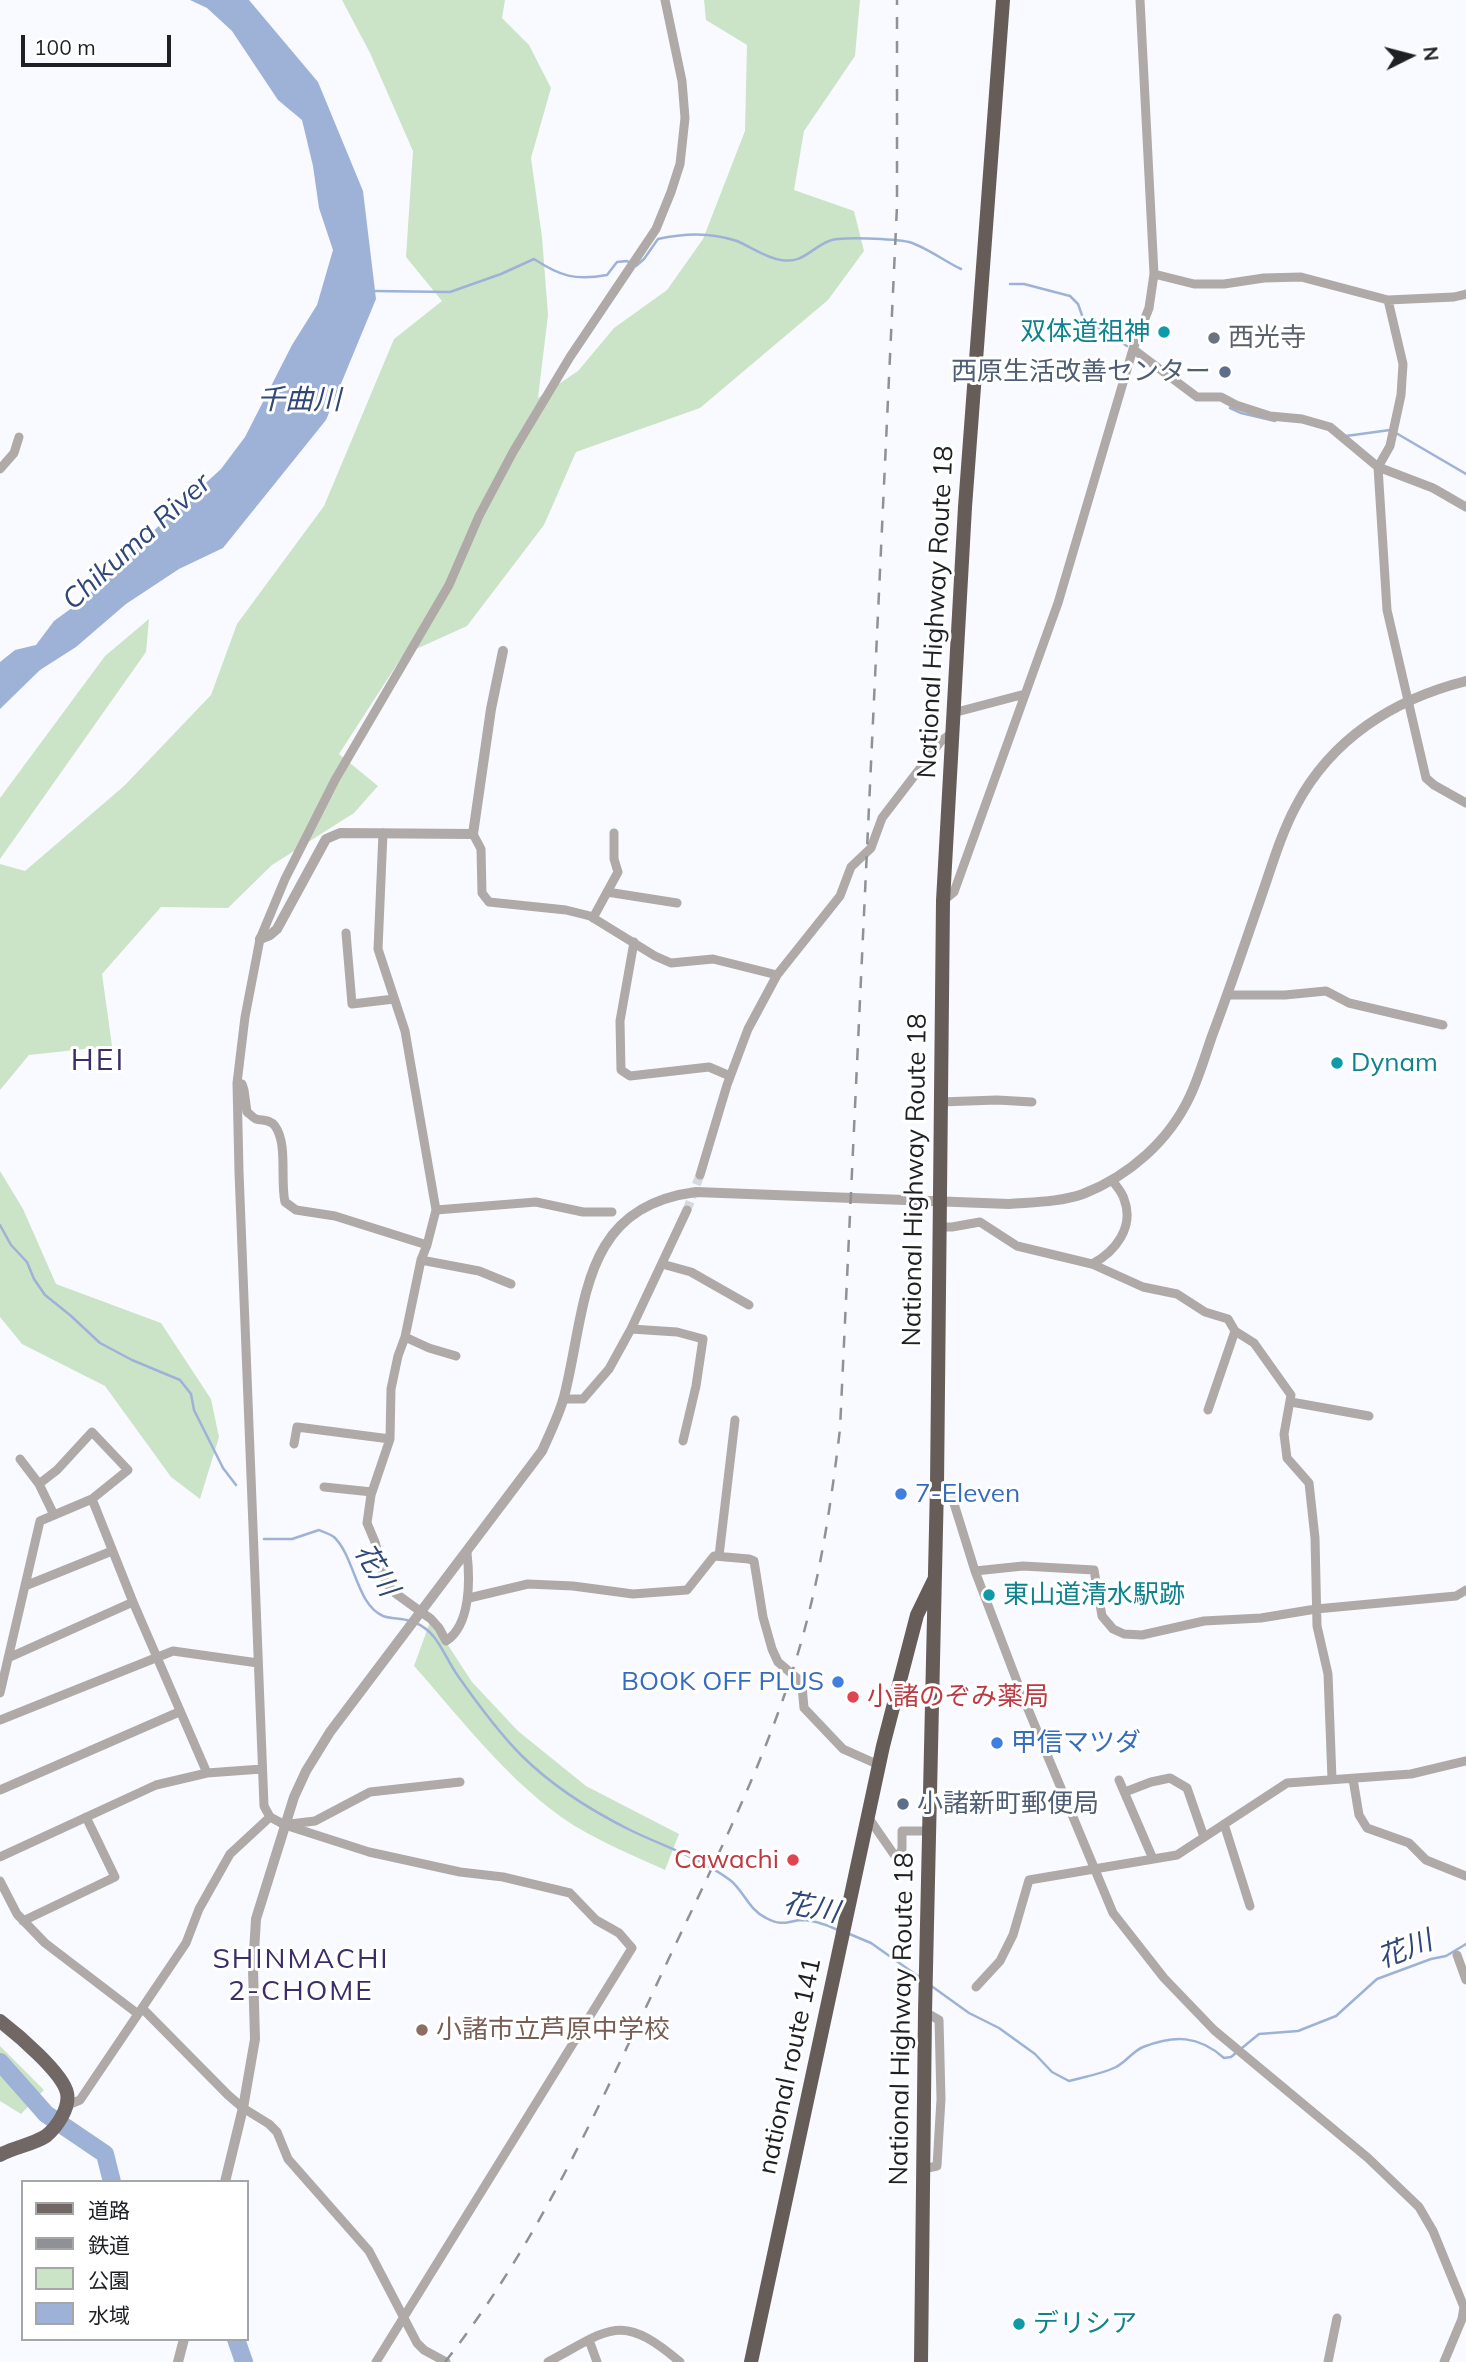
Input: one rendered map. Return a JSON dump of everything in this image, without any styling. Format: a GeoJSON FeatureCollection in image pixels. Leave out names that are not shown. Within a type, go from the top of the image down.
{"type":"FeatureCollection","features":[{"type":"Feature","properties":{"kind":"highway","name":"National Highway Route 18"},"geometry":{"type":"LineString","coordinates":[[921,2362],[925,2012],[937,1485],[943,901],[965,507],[1003,0]]}},
{"type":"Feature","properties":{"kind":"highway","name":"national route 141"},"geometry":{"type":"LineString","coordinates":[[751,2362],[879,1765],[920,1604],[934,1578]]}},
{"type":"Feature","properties":{"kind":"highway"},"geometry":{"type":"LineString","coordinates":[[911,1636],[924,1636],[934,1642]]}},
{"type":"Feature","properties":{"kind":"main road"},"geometry":{"type":"LineString","coordinates":[[0,2021],[46,2062],[67,2091],[68,2105],[47,2134],[0,2155]]}},
{"type":"Feature","properties":{"kind":"street"},"geometry":{"type":"LineString","coordinates":[[376,2362],[632,1948],[619,1933],[596,1920],[570,1893],[503,1877],[460,1872],[369,1852],[285,1825],[270,1817],[264,1806],[237,1083],[245,1017],[260,939],[285,879],[335,780],[449,585],[513,452],[570,357],[656,229],[680,164],[684,140],[684,93],[665,0]]}},
{"type":"Feature","properties":{"kind":"street"},"geometry":{"type":"LineString","coordinates":[[943,901],[954,892],[1058,604],[1133,349],[1149,308],[1154,274],[1140,0]]}},
{"type":"Feature","properties":{"kind":"street"},"geometry":{"type":"LineString","coordinates":[[1154,274],[1194,284],[1301,277],[1388,300],[1466,294]]}},
{"type":"Feature","properties":{"kind":"street"},"geometry":{"type":"LineString","coordinates":[[1388,300],[1403,364],[1401,395],[1390,446],[1378,467],[1387,610],[1426,778],[1466,803]]}},
{"type":"Feature","properties":{"kind":"street"},"geometry":{"type":"LineString","coordinates":[[1133,349],[1197,397],[1221,397],[1270,416],[1302,419],[1330,427],[1378,467],[1433,488],[1466,507]]}},
{"type":"Feature","properties":{"kind":"street"},"geometry":{"type":"LineString","coordinates":[[0,469],[15,453],[19,438]]}},
{"type":"Feature","properties":{"kind":"street"},"geometry":{"type":"LineString","coordinates":[[503,651],[491,709],[473,834],[481,849],[482,893],[489,902],[566,910],[593,918],[671,963],[713,959],[776,975]]}},
{"type":"Feature","properties":{"kind":"street"},"geometry":{"type":"LineString","coordinates":[[225,2180],[243,2108],[255,2039],[253,1969],[256,1919],[285,1825],[306,1771],[330,1732],[542,1451],[563,1399],[593,1268],[603,1245],[613,1231],[660,1199],[696,1192],[1009,1203],[1058,1200],[1082,1194],[1112,1180],[1154,1148],[1180,1115],[1191,1095],[1282,838],[1308,786],[1324,764],[1355,733],[1384,712],[1427,691],[1466,681]]}},
{"type":"Feature","properties":{"kind":"street"},"geometry":{"type":"LineString","coordinates":[[953,713],[1025,694]]}},
{"type":"Feature","properties":{"kind":"street"},"geometry":{"type":"LineString","coordinates":[[700,1175],[730,1076],[748,1029],[776,975],[840,896],[850,867],[871,848],[882,818],[942,741],[953,732]]}},
{"type":"Feature","properties":{"kind":"street"},"geometry":{"type":"LineString","coordinates":[[260,939],[277,929],[326,839],[340,833],[473,834]]}},
{"type":"Feature","properties":{"kind":"street"},"geometry":{"type":"LineString","coordinates":[[383,833],[377,949],[405,1031],[436,1210],[398,1356],[391,1388],[390,1439],[372,1492],[367,1523],[386,1583],[419,1615],[439,1628],[446,1641],[454,1635],[469,1598],[467,1553]]}},
{"type":"Feature","properties":{"kind":"street"},"geometry":{"type":"LineString","coordinates":[[593,918],[618,872],[614,859],[614,833]]}},
{"type":"Feature","properties":{"kind":"street"},"geometry":{"type":"LineString","coordinates":[[607,892],[677,903]]}},
{"type":"Feature","properties":{"kind":"street"},"geometry":{"type":"LineString","coordinates":[[346,933],[352,1004],[394,999]]}},
{"type":"Feature","properties":{"kind":"street"},"geometry":{"type":"LineString","coordinates":[[634,942],[620,1021],[621,1070],[630,1076],[709,1067],[730,1076]]}},
{"type":"Feature","properties":{"kind":"street"},"geometry":{"type":"LineString","coordinates":[[1227,995],[1285,995],[1326,991],[1349,1003],[1443,1024]]}},
{"type":"Feature","properties":{"kind":"street"},"geometry":{"type":"LineString","coordinates":[[237,1083],[242,1084],[247,1112],[255,1119],[265,1119],[275,1125],[282,1142],[282,1190],[285,1202],[296,1210],[335,1216],[427,1245]]}},
{"type":"Feature","properties":{"kind":"street"},"geometry":{"type":"LineString","coordinates":[[940,1102],[1032,1102]]}},
{"type":"Feature","properties":{"kind":"street"},"geometry":{"type":"LineString","coordinates":[[1092,1264],[1110,1254],[1121,1239],[1127,1220],[1125,1200],[1112,1180]]}},
{"type":"Feature","properties":{"kind":"street"},"geometry":{"type":"LineString","coordinates":[[436,1210],[536,1202],[583,1212],[612,1212]]}},
{"type":"Feature","properties":{"kind":"street"},"geometry":{"type":"LineString","coordinates":[[563,1399],[583,1399],[609,1369],[631,1329],[687,1210]]}},
{"type":"Feature","properties":{"kind":"street"},"geometry":{"type":"LineString","coordinates":[[938,1227],[980,1222],[1017,1246],[1092,1264],[1143,1287],[1177,1294],[1205,1312],[1228,1320],[1236,1331],[1254,1343],[1291,1395],[1284,1434],[1287,1458],[1310,1483],[1315,1538],[1316,1609],[1328,1674],[1332,1779]]}},
{"type":"Feature","properties":{"kind":"street"},"geometry":{"type":"LineString","coordinates":[[421,1260],[479,1271],[511,1284]]}},
{"type":"Feature","properties":{"kind":"street"},"geometry":{"type":"LineString","coordinates":[[662,1264],[691,1272],[749,1305]]}},
{"type":"Feature","properties":{"kind":"street"},"geometry":{"type":"LineString","coordinates":[[631,1329],[677,1332],[703,1339],[696,1386],[683,1441]]}},
{"type":"Feature","properties":{"kind":"street"},"geometry":{"type":"LineString","coordinates":[[1208,1410],[1236,1331]]}},
{"type":"Feature","properties":{"kind":"street"},"geometry":{"type":"LineString","coordinates":[[405,1337],[456,1356]]}},
{"type":"Feature","properties":{"kind":"street"},"geometry":{"type":"LineString","coordinates":[[1291,1402],[1369,1416]]}},
{"type":"Feature","properties":{"kind":"street"},"geometry":{"type":"LineString","coordinates":[[719,1556],[735,1420]]}},
{"type":"Feature","properties":{"kind":"street"},"geometry":{"type":"LineString","coordinates":[[294,1444],[297,1427],[390,1439]]}},
{"type":"Feature","properties":{"kind":"street"},"geometry":{"type":"LineString","coordinates":[[0,1693],[40,1521],[92,1499],[128,1470],[92,1432],[57,1470],[38,1484]]}},
{"type":"Feature","properties":{"kind":"street"},"geometry":{"type":"LineString","coordinates":[[20,1459],[38,1484],[54,1515]]}},
{"type":"Feature","properties":{"kind":"street"},"geometry":{"type":"LineString","coordinates":[[937,1485],[946,1488],[951,1494],[975,1571],[1023,1697],[1113,1913],[1164,1978],[1214,2030],[1368,2158],[1419,2207],[1433,2231],[1464,2306],[1462,2319],[1444,2362]]}},
{"type":"Feature","properties":{"kind":"street"},"geometry":{"type":"LineString","coordinates":[[324,1487],[372,1492]]}},
{"type":"Feature","properties":{"kind":"street"},"geometry":{"type":"LineString","coordinates":[[92,1499],[179,1712],[208,1773]]}},
{"type":"Feature","properties":{"kind":"street"},"geometry":{"type":"LineString","coordinates":[[24,1586],[112,1550]]}},
{"type":"Feature","properties":{"kind":"street"},"geometry":{"type":"LineString","coordinates":[[469,1598],[528,1584],[573,1586],[633,1594],[687,1590],[714,1556],[754,1561],[763,1617],[772,1649],[778,1662],[798,1679],[802,1686],[804,1708],[843,1749],[879,1765]]}},
{"type":"Feature","properties":{"kind":"street"},"geometry":{"type":"LineString","coordinates":[[975,1571],[1023,1566],[1094,1570],[1102,1616],[1113,1629],[1124,1634],[1142,1635],[1204,1621],[1261,1618],[1316,1609],[1456,1596],[1466,1590]]}},
{"type":"Feature","properties":{"kind":"street"},"geometry":{"type":"LineString","coordinates":[[8,1658],[133,1602]]}},
{"type":"Feature","properties":{"kind":"street"},"geometry":{"type":"LineString","coordinates":[[0,1720],[173,1651],[258,1663]]}},
{"type":"Feature","properties":{"kind":"street"},"geometry":{"type":"LineString","coordinates":[[0,1790],[179,1712]]}},
{"type":"Feature","properties":{"kind":"street"},"geometry":{"type":"LineString","coordinates":[[976,1987],[1000,1961],[1013,1936],[1029,1880],[1177,1855],[1287,1783],[1411,1774],[1466,1760]]}},
{"type":"Feature","properties":{"kind":"street"},"geometry":{"type":"LineString","coordinates":[[0,1857],[156,1785],[208,1773],[262,1769]]}},
{"type":"Feature","properties":{"kind":"street"},"geometry":{"type":"LineString","coordinates":[[1125,1792],[1170,1778],[1187,1788],[1204,1837]]}},
{"type":"Feature","properties":{"kind":"street"},"geometry":{"type":"LineString","coordinates":[[1353,1779],[1359,1815],[1367,1828],[1409,1843],[1426,1860],[1466,1876]]}},
{"type":"Feature","properties":{"kind":"street"},"geometry":{"type":"LineString","coordinates":[[1119,1780],[1153,1859]]}},
{"type":"Feature","properties":{"kind":"street"},"geometry":{"type":"LineString","coordinates":[[285,1825],[315,1821],[370,1792],[460,1782]]}},
{"type":"Feature","properties":{"kind":"street"},"geometry":{"type":"LineString","coordinates":[[23,1921],[115,1877],[86,1817]]}},
{"type":"Feature","properties":{"kind":"street"},"geometry":{"type":"LineString","coordinates":[[68,2105],[80,2100],[186,1944],[199,1909],[230,1854],[270,1817]]}},
{"type":"Feature","properties":{"kind":"street"},"geometry":{"type":"LineString","coordinates":[[868,1817],[895,1856],[899,1855],[902,1849],[902,1831],[930,1831]]}},
{"type":"Feature","properties":{"kind":"street"},"geometry":{"type":"LineString","coordinates":[[1224,1824],[1250,1906]]}},
{"type":"Feature","properties":{"kind":"street"},"geometry":{"type":"LineString","coordinates":[[0,1881],[16,1914],[45,1943],[141,2011],[243,2108],[270,2124],[277,2132],[288,2159],[369,2251],[417,2343],[446,2362]]}},
{"type":"Feature","properties":{"kind":"street"},"geometry":{"type":"LineString","coordinates":[[1457,1955],[1466,1980]]}},
{"type":"Feature","properties":{"kind":"street"},"geometry":{"type":"LineString","coordinates":[[1328,2362],[1338,2318]]}},
{"type":"Feature","properties":{"kind":"street"},"geometry":{"type":"LineString","coordinates":[[548,2362],[603,2332],[625,2329],[643,2334],[680,2362]]}},
{"type":"Feature","properties":{"kind":"street"},"geometry":{"type":"LineString","coordinates":[[589,2340],[597,2362]]}},
{"type":"Feature","properties":{"kind":"street"},"geometry":{"type":"LineString","coordinates":[[178,2362],[183,2341]]}},
{"type":"Feature","properties":{"kind":"green space"},"geometry":{"type":"Polygon","coordinates":[[[342,0],[505,0],[502,18],[529,45],[551,88],[531,158],[542,237],[548,315],[538,398],[578,371],[614,328],[667,290],[703,239],[745,131],[747,45],[706,20],[704,0],[860,0],[855,56],[804,131],[794,190],[854,211],[864,251],[828,300],[700,408],[576,452],[544,525],[467,626],[403,655],[339,754],[378,786],[354,813],[272,865],[228,908],[161,907],[102,974],[112,1046],[29,1055],[0,1090],[0,864],[25,871],[124,786],[211,695],[237,624],[324,506],[394,339],[442,301],[406,257],[413,151],[370,53],[342,0]]]}},
{"type":"Feature","properties":{"kind":"green space"},"geometry":{"type":"Polygon","coordinates":[[[149,619],[146,652],[0,859],[0,798],[105,656],[149,619]]]}},
{"type":"Feature","properties":{"kind":"green space"},"geometry":{"type":"Polygon","coordinates":[[[0,1171],[23,1209],[56,1284],[161,1323],[211,1399],[219,1437],[200,1499],[171,1477],[105,1386],[22,1344],[0,1317],[0,1171]]]}},
{"type":"Feature","properties":{"kind":"green space"},"geometry":{"type":"Polygon","coordinates":[[[431,1619],[472,1682],[518,1731],[586,1786],[679,1834],[665,1870],[596,1838],[562,1818],[494,1757],[414,1666],[431,1619]]]}},
{"type":"Feature","properties":{"kind":"green space"},"geometry":{"type":"Polygon","coordinates":[[[0,2046],[44,2090],[21,2114],[0,2101],[0,2046]]]}},
{"type":"Feature","properties":{"kind":"water","name":"千曲川"},"geometry":{"type":"Polygon","coordinates":[[[190,0],[249,0],[318,82],[363,191],[376,299],[326,420],[223,548],[179,569],[126,604],[76,647],[40,670],[0,709],[0,662],[15,650],[36,645],[54,621],[84,599],[221,469],[245,437],[292,345],[317,305],[333,250],[319,208],[302,120],[278,100],[232,31],[207,8],[190,0]]]}},
{"type":"Feature","properties":{"kind":"waterway"},"geometry":{"type":"LineString","coordinates":[[374,291],[450,292],[534,259],[568,276],[607,275],[617,262],[627,261],[636,266],[658,239],[688,235],[727,238],[770,257],[789,261],[801,258],[835,239],[902,241],[921,247],[961,269]]}},
{"type":"Feature","properties":{"kind":"waterway"},"geometry":{"type":"LineString","coordinates":[[1010,284],[1024,284],[1070,296],[1078,304],[1083,318],[1127,346]]}},
{"type":"Feature","properties":{"kind":"waterway"},"geometry":{"type":"LineString","coordinates":[[1230,408],[1275,421]]}},
{"type":"Feature","properties":{"kind":"waterway"},"geometry":{"type":"LineString","coordinates":[[1346,436],[1390,430]]}},
{"type":"Feature","properties":{"kind":"waterway"},"geometry":{"type":"LineString","coordinates":[[1396,433],[1466,474]]}},
{"type":"Feature","properties":{"kind":"waterway","name":"花川"},"geometry":{"type":"LineString","coordinates":[[0,1225],[11,1245],[27,1262],[45,1295],[100,1343],[180,1380],[191,1394],[194,1410],[223,1468],[236,1485]]}},
{"type":"Feature","properties":{"kind":"waterway","name":"花川"},"geometry":{"type":"LineString","coordinates":[[264,1539],[292,1539],[319,1530],[332,1536],[347,1556],[361,1591],[374,1610],[383,1616],[410,1621]]}},
{"type":"Feature","properties":{"kind":"waterway","name":"花川"},"geometry":{"type":"LineString","coordinates":[[416,1623],[436,1639],[458,1676],[504,1737],[559,1787],[616,1823],[718,1872],[735,1884],[760,1915],[781,1923],[811,1921],[838,1930]]}},
{"type":"Feature","properties":{"kind":"waterway","name":"花川"},"geometry":{"type":"LineString","coordinates":[[847,1933],[871,1943],[922,1979]]}},
{"type":"Feature","properties":{"kind":"waterway","name":"花川"},"geometry":{"type":"LineString","coordinates":[[930,1985],[969,2013],[999,2028],[1035,2054],[1052,2072],[1069,2081],[1111,2069],[1139,2049],[1165,2040],[1195,2041],[1224,2058],[1231,2057],[1259,2034],[1298,2031],[1336,2016],[1377,1979],[1446,1956],[1466,1944]]}},
{"type":"Feature","properties":{"kind":"waterway"},"geometry":{"type":"LineString","coordinates":[[0,2062],[46,2114],[105,2154],[112,2180]]}},
{"type":"Feature","properties":{"kind":"waterway"},"geometry":{"type":"LineString","coordinates":[[237,2341],[244,2362]]}},
{"type":"Feature","properties":{"kind":"tunnel"},"geometry":{"type":"LineString","coordinates":[[687,1210],[700,1175]]}},
{"type":"Feature","properties":{"kind":"railway"},"geometry":{"type":"LineString","coordinates":[[445,2362],[505,2277],[557,2188],[709,1874],[767,1743],[798,1653],[819,1570],[840,1429],[897,206],[897,0]]}},
{"type":"Feature","properties":{"kind":"place","name":"双体道祖神"},"geometry":{"type":"Point","coordinates":[1164,332]}},
{"type":"Feature","properties":{"kind":"place","name":"西光寺"},"geometry":{"type":"Point","coordinates":[1214,338]}},
{"type":"Feature","properties":{"kind":"place","name":"西原生活改善センター"},"geometry":{"type":"Point","coordinates":[1225,372]}},
{"type":"Feature","properties":{"kind":"place","name":"Dynam"},"geometry":{"type":"Point","coordinates":[1337,1063]}},
{"type":"Feature","properties":{"kind":"place","name":"7-Eleven"},"geometry":{"type":"Point","coordinates":[901,1494]}},
{"type":"Feature","properties":{"kind":"place","name":"東山道清水駅跡"},"geometry":{"type":"Point","coordinates":[989,1595]}},
{"type":"Feature","properties":{"kind":"place","name":"BOOK OFF PLUS"},"geometry":{"type":"Point","coordinates":[838,1682]}},
{"type":"Feature","properties":{"kind":"place","name":"小諸のぞみ薬局"},"geometry":{"type":"Point","coordinates":[853,1697]}},
{"type":"Feature","properties":{"kind":"place","name":"甲信マツダ"},"geometry":{"type":"Point","coordinates":[997,1743]}},
{"type":"Feature","properties":{"kind":"place","name":"小諸新町郵便局"},"geometry":{"type":"Point","coordinates":[903,1804]}},
{"type":"Feature","properties":{"kind":"place","name":"Cawachi"},"geometry":{"type":"Point","coordinates":[793,1860]}},
{"type":"Feature","properties":{"kind":"place","name":"小諸市立芦原中学校"},"geometry":{"type":"Point","coordinates":[422,2030]}},
{"type":"Feature","properties":{"kind":"place","name":"デリシア"},"geometry":{"type":"Point","coordinates":[1019,2324]}},
{"type":"Feature","properties":{"kind":"district","name":"HEI"},"geometry":{"type":"Point","coordinates":[98,1061]}},
{"type":"Feature","properties":{"kind":"district","name":"SHINMACHI 2-CHOME"},"geometry":{"type":"Point","coordinates":[301,1976]}},
{"type":"Feature","properties":{"kind":"water label","name":"Chikuma River"},"geometry":{"type":"Point","coordinates":[137,542]}}]}
